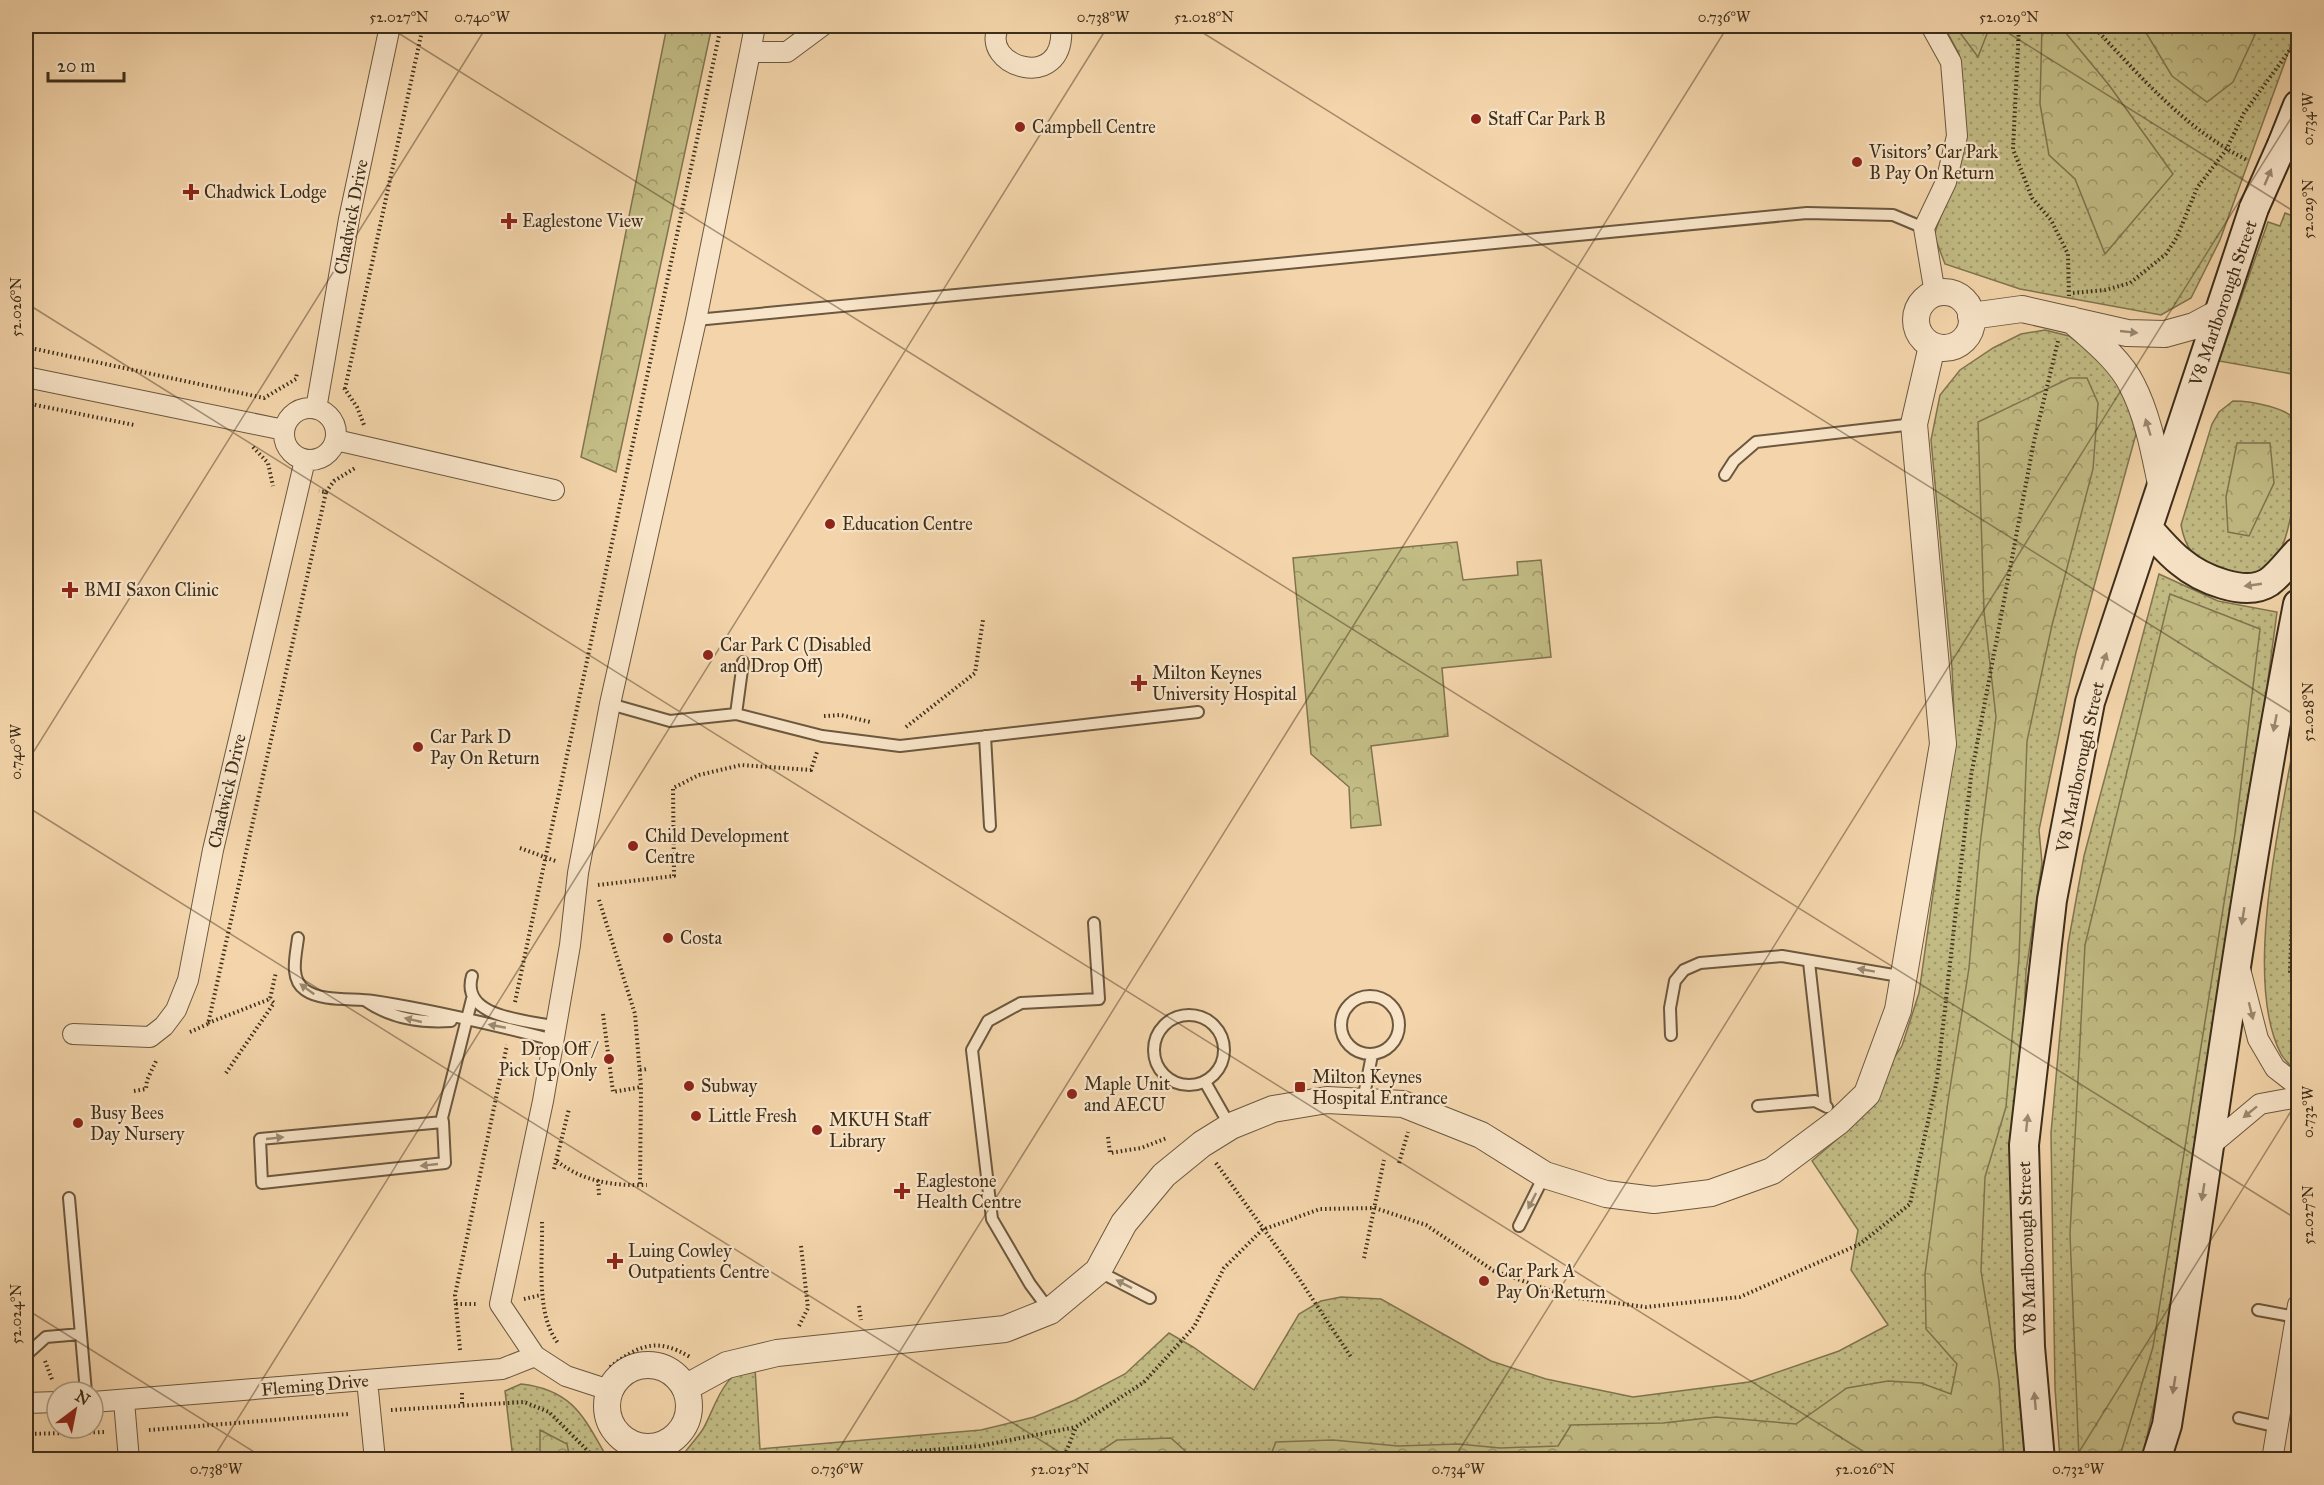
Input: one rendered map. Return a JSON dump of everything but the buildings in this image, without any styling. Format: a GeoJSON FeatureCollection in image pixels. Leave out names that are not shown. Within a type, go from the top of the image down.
{"type":"FeatureCollection","features":[{"type":"Feature","properties":{"kind":"main road","name":"V8 Marlborough Street"},"geometry":{"type":"LineString","coordinates":[[2040,1460],[2030,1347],[2024,1145],[2052,900],[2090,702],[2254,208],[2298,105]]}},
{"type":"Feature","properties":{"kind":"main road"},"geometry":{"type":"LineString","coordinates":[[2148,529],[2180,562],[2194,571],[2223,583],[2248,588],[2268,583],[2298,552]]}},
{"type":"Feature","properties":{"kind":"main road"},"geometry":{"type":"LineString","coordinates":[[2156,1460],[2167,1425],[2211,1145],[2236,955],[2269,754],[2298,604]]}},
{"type":"Feature","properties":{"kind":"street","name":"Chadwick Drive"},"geometry":{"type":"LineString","coordinates":[[316,409],[349,219],[390,26]]}},
{"type":"Feature","properties":{"kind":"street"},"geometry":{"type":"LineString","coordinates":[[608,1380],[606,1405],[608,1418],[614,1431],[636,1453],[664,1445],[680,1432],[689,1414],[689,1401],[685,1388],[669,1371],[646,1365],[608,1380],[566,1376],[535,1356],[500,1304],[555,1033],[570,945],[578,873],[610,704],[696,320],[755,26]]}},
{"type":"Feature","properties":{"kind":"street"},"geometry":{"type":"LineString","coordinates":[[750,52],[788,52],[822,26]]}},
{"type":"Feature","properties":{"kind":"street"},"geometry":{"type":"LineString","coordinates":[[999,26],[996,31],[998,46],[1003,56],[1022,68],[1037,68],[1047,63],[1059,51],[1062,40],[1061,26]]}},
{"type":"Feature","properties":{"kind":"street"},"geometry":{"type":"LineString","coordinates":[[1930,26],[1951,62],[1957,136],[1946,182],[1924,228],[1935,294]]}},
{"type":"Feature","properties":{"kind":"street"},"geometry":{"type":"LineString","coordinates":[[1935,294],[1954,294],[1968,307],[1971,316],[1969,333],[1957,345],[1949,348],[1932,346],[1924,340],[1916,324],[1920,305],[1935,294]]}},
{"type":"Feature","properties":{"kind":"street"},"geometry":{"type":"LineString","coordinates":[[1971,316],[2022,309],[2127,333],[2165,333],[2194,326],[2220,312]]}},
{"type":"Feature","properties":{"kind":"street"},"geometry":{"type":"LineString","coordinates":[[2068,319],[2104,350],[2132,384],[2148,426],[2161,484]]}},
{"type":"Feature","properties":{"kind":"street"},"geometry":{"type":"LineString","coordinates":[[685,1388],[727,1365],[777,1353],[1005,1329],[1050,1311],[1098,1271],[1124,1223],[1164,1175],[1202,1144],[1231,1126],[1273,1108],[1327,1100],[1363,1100],[1403,1104],[1481,1135],[1545,1175],[1606,1194],[1654,1200],[1711,1193],[1772,1171],[1832,1113],[1867,1094],[1898,1010],[1943,744],[1914,424],[1932,346]]}},
{"type":"Feature","properties":{"kind":"street"},"geometry":{"type":"LineString","coordinates":[[26,377],[284,430]]}},
{"type":"Feature","properties":{"kind":"street"},"geometry":{"type":"LineString","coordinates":[[307,408],[316,409],[330,417],[335,424],[336,440],[328,454],[313,461],[305,460],[291,452],[284,438],[284,430],[292,415],[307,408]]}},
{"type":"Feature","properties":{"kind":"street"},"geometry":{"type":"LineString","coordinates":[[336,440],[554,490]]}},
{"type":"Feature","properties":{"kind":"street","name":"Chadwick Drive"},"geometry":{"type":"LineString","coordinates":[[74,1034],[150,1037],[165,1026],[176,1010],[188,980],[213,850],[305,460]]}},
{"type":"Feature","properties":{"kind":"street"},"geometry":{"type":"LineString","coordinates":[[2236,955],[2258,1039],[2275,1068],[2298,1086]]}},
{"type":"Feature","properties":{"kind":"street"},"geometry":{"type":"LineString","coordinates":[[2211,1145],[2260,1104],[2298,1097]]}},
{"type":"Feature","properties":{"kind":"street"},"geometry":{"type":"LineString","coordinates":[[2272,1460],[2297,1311]]}},
{"type":"Feature","properties":{"kind":"street","name":"Fleming Drive"},"geometry":{"type":"LineString","coordinates":[[105,1402],[502,1369],[535,1356]]}},
{"type":"Feature","properties":{"kind":"street"},"geometry":{"type":"LineString","coordinates":[[367,1380],[375,1460]]}},
{"type":"Feature","properties":{"kind":"street"},"geometry":{"type":"LineString","coordinates":[[124,1401],[129,1460]]}},
{"type":"Feature","properties":{"kind":"street"},"geometry":{"type":"LineString","coordinates":[[26,1403],[45,1402]]}},
{"type":"Feature","properties":{"kind":"lane"},"geometry":{"type":"LineString","coordinates":[[696,320],[1807,213],[1893,215],[1924,228]]}},
{"type":"Feature","properties":{"kind":"lane"},"geometry":{"type":"LineString","coordinates":[[1725,475],[1734,461],[1756,442],[1914,424]]}},
{"type":"Feature","properties":{"kind":"lane"},"geometry":{"type":"LineString","coordinates":[[736,714],[743,662]]}},
{"type":"Feature","properties":{"kind":"lane"},"geometry":{"type":"LineString","coordinates":[[610,704],[670,721],[736,714],[822,736],[900,746],[1198,712]]}},
{"type":"Feature","properties":{"kind":"lane"},"geometry":{"type":"LineString","coordinates":[[985,736],[990,826]]}},
{"type":"Feature","properties":{"kind":"lane"},"geometry":{"type":"LineString","coordinates":[[1050,1311],[1030,1284],[992,1219],[972,1050],[987,1021],[1022,1004],[1099,999],[1094,923]]}},
{"type":"Feature","properties":{"kind":"lane"},"geometry":{"type":"LineString","coordinates":[[298,938],[296,980],[304,990],[315,995],[365,1000],[510,1029],[555,1033]]}},
{"type":"Feature","properties":{"kind":"lane"},"geometry":{"type":"LineString","coordinates":[[1671,1035],[1670,1008],[1675,981],[1684,970],[1700,963],[1782,956],[1905,977]]}},
{"type":"Feature","properties":{"kind":"lane"},"geometry":{"type":"LineString","coordinates":[[1809,962],[1832,1113]]}},
{"type":"Feature","properties":{"kind":"lane"},"geometry":{"type":"LineString","coordinates":[[443,1122],[260,1139],[262,1183],[446,1163],[443,1122],[472,999],[469,986],[472,976]]}},
{"type":"Feature","properties":{"kind":"lane"},"geometry":{"type":"LineString","coordinates":[[1373,996],[1384,999],[1394,1007],[1399,1016],[1400,1030],[1389,1049],[1372,1055],[1358,1052],[1351,1047],[1344,1040],[1341,1025],[1344,1012],[1350,1004],[1358,998],[1373,996]]}},
{"type":"Feature","properties":{"kind":"lane"},"geometry":{"type":"LineString","coordinates":[[472,999],[481,1009],[512,1016],[555,1033]]}},
{"type":"Feature","properties":{"kind":"lane"},"geometry":{"type":"LineString","coordinates":[[1198,1015],[1211,1022],[1220,1033],[1225,1047],[1222,1062],[1215,1074],[1205,1082],[1187,1085],[1178,1083],[1162,1073],[1156,1064],[1153,1050],[1155,1037],[1164,1023],[1175,1017],[1198,1015]]}},
{"type":"Feature","properties":{"kind":"lane"},"geometry":{"type":"LineString","coordinates":[[1363,1100],[1372,1055]]}},
{"type":"Feature","properties":{"kind":"lane"},"geometry":{"type":"LineString","coordinates":[[1205,1082],[1231,1126]]}},
{"type":"Feature","properties":{"kind":"lane"},"geometry":{"type":"LineString","coordinates":[[1758,1106],[1815,1101],[1832,1113]]}},
{"type":"Feature","properties":{"kind":"lane"},"geometry":{"type":"LineString","coordinates":[[1520,1226],[1545,1175]]}},
{"type":"Feature","properties":{"kind":"lane"},"geometry":{"type":"LineString","coordinates":[[69,1198],[85,1380]]}},
{"type":"Feature","properties":{"kind":"lane"},"geometry":{"type":"LineString","coordinates":[[1098,1271],[1150,1298]]}},
{"type":"Feature","properties":{"kind":"lane"},"geometry":{"type":"LineString","coordinates":[[2258,1310],[2297,1311]]}},
{"type":"Feature","properties":{"kind":"lane"},"geometry":{"type":"LineString","coordinates":[[26,1355],[46,1337],[81,1334]]}},
{"type":"Feature","properties":{"kind":"lane"},"geometry":{"type":"LineString","coordinates":[[2238,1418],[2278,1427]]}},
{"type":"Feature","properties":{"kind":"path"},"geometry":{"type":"LineString","coordinates":[[345,388],[423,26]]}},
{"type":"Feature","properties":{"kind":"path"},"geometry":{"type":"LineString","coordinates":[[512,1016],[721,26]]}},
{"type":"Feature","properties":{"kind":"path"},"geometry":{"type":"LineString","coordinates":[[813,1460],[980,1446],[1076,1427],[1144,1382],[1194,1327],[1224,1268],[1262,1230],[1320,1209],[1375,1208],[1426,1225],[1494,1271],[1569,1297],[1646,1307],[1740,1298],[1860,1244],[1910,1204],[1937,1080],[1971,776],[2034,441],[2068,319],[2070,293],[2068,254],[2051,220],[2032,198],[2013,149],[2019,26]]}},
{"type":"Feature","properties":{"kind":"path"},"geometry":{"type":"LineString","coordinates":[[2092,26],[2161,99],[2226,150],[2248,161]]}},
{"type":"Feature","properties":{"kind":"path"},"geometry":{"type":"LineString","coordinates":[[2070,293],[2106,290],[2130,283],[2166,254],[2177,237],[2197,188],[2226,150],[2244,113],[2292,47],[2298,34]]}},
{"type":"Feature","properties":{"kind":"path"},"geometry":{"type":"LineString","coordinates":[[26,347],[264,398],[296,379],[298,367]]}},
{"type":"Feature","properties":{"kind":"path"},"geometry":{"type":"LineString","coordinates":[[264,398],[253,449],[268,463],[274,482],[272,493]]}},
{"type":"Feature","properties":{"kind":"path"},"geometry":{"type":"LineString","coordinates":[[903,729],[975,673],[983,620]]}},
{"type":"Feature","properties":{"kind":"path"},"geometry":{"type":"LineString","coordinates":[[640,1186],[641,1087],[635,1014],[595,886],[674,876],[673,789],[699,775],[741,765],[811,770],[822,736],[823,716],[841,716],[872,722]]}},
{"type":"Feature","properties":{"kind":"path"},"geometry":{"type":"LineString","coordinates":[[520,848],[546,856],[578,873]]}},
{"type":"Feature","properties":{"kind":"path"},"geometry":{"type":"LineString","coordinates":[[2298,886],[2292,920],[2290,971],[2298,994]]}},
{"type":"Feature","properties":{"kind":"path"},"geometry":{"type":"LineString","coordinates":[[270,999],[277,967]]}},
{"type":"Feature","properties":{"kind":"path"},"geometry":{"type":"LineString","coordinates":[[208,1024],[270,999]]}},
{"type":"Feature","properties":{"kind":"path"},"geometry":{"type":"LineString","coordinates":[[226,1073],[274,1003],[270,999]]}},
{"type":"Feature","properties":{"kind":"path"},"geometry":{"type":"LineString","coordinates":[[603,1014],[613,1092],[641,1087]]}},
{"type":"Feature","properties":{"kind":"path"},"geometry":{"type":"LineString","coordinates":[[462,1404],[455,1294],[510,1029]]}},
{"type":"Feature","properties":{"kind":"path"},"geometry":{"type":"LineString","coordinates":[[640,1070],[647,1069]]}},
{"type":"Feature","properties":{"kind":"path"},"geometry":{"type":"LineString","coordinates":[[549,1179],[557,1161],[568,1109]]}},
{"type":"Feature","properties":{"kind":"path"},"geometry":{"type":"LineString","coordinates":[[1399,1163],[1410,1125]]}},
{"type":"Feature","properties":{"kind":"path"},"geometry":{"type":"LineString","coordinates":[[1108,1137],[1110,1153],[1141,1148],[1190,1129],[1294,1271],[1351,1357]]}},
{"type":"Feature","properties":{"kind":"path"},"geometry":{"type":"LineString","coordinates":[[1364,1258],[1384,1160]]}},
{"type":"Feature","properties":{"kind":"path"},"geometry":{"type":"LineString","coordinates":[[557,1161],[574,1175],[619,1186],[647,1185]]}},
{"type":"Feature","properties":{"kind":"path"},"geometry":{"type":"LineString","coordinates":[[598,1180],[599,1196]]}},
{"type":"Feature","properties":{"kind":"path"},"geometry":{"type":"LineString","coordinates":[[542,1220],[541,1295],[550,1334],[562,1347]]}},
{"type":"Feature","properties":{"kind":"path"},"geometry":{"type":"LineString","coordinates":[[791,1327],[800,1326],[808,1308],[801,1246]]}},
{"type":"Feature","properties":{"kind":"path"},"geometry":{"type":"LineString","coordinates":[[608,1380],[630,1352],[658,1344],[680,1351],[696,1360]]}},
{"type":"Feature","properties":{"kind":"path"},"geometry":{"type":"LineString","coordinates":[[35,1347],[49,1366],[52,1380]]}},
{"type":"Feature","properties":{"kind":"path"},"geometry":{"type":"LineString","coordinates":[[105,1431],[127,1431],[462,1404],[524,1402],[549,1412],[597,1460]]}},
{"type":"Feature","properties":{"kind":"path"},"geometry":{"type":"LineString","coordinates":[[1063,1460],[1076,1427]]}},
{"type":"Feature","properties":{"kind":"path"},"geometry":{"type":"LineString","coordinates":[[26,1434],[45,1432]]}},
{"type":"Feature","properties":{"kind":"green space"},"geometry":{"type":"Polygon","coordinates":[[[667,26],[712,26],[616,472],[581,457],[667,26]]]}},
{"type":"Feature","properties":{"kind":"green space"},"geometry":{"type":"Polygon","coordinates":[[[1944,26],[2298,26],[2220,240],[2191,298],[2161,315],[2020,289],[1945,264],[1934,235],[1960,163],[1959,54],[1944,26]]]}},
{"type":"Feature","properties":{"kind":"green space"},"geometry":{"type":"Polygon","coordinates":[[[1955,26],[1990,26],[1978,57],[1955,26]]]}},
{"type":"Feature","properties":{"kind":"green space"},"geometry":{"type":"Polygon","coordinates":[[[2042,26],[2060,26],[2109,85],[2173,174],[2105,254],[2075,179],[2049,155],[2040,104],[2042,26]]]}},
{"type":"Feature","properties":{"kind":"green space"},"geometry":{"type":"Polygon","coordinates":[[[2142,26],[2259,26],[2233,82],[2207,102],[2172,76],[2142,26]]]}},
{"type":"Feature","properties":{"kind":"green space"},"geometry":{"type":"Polygon","coordinates":[[[2285,213],[2298,218],[2298,375],[2219,361],[2268,222],[2280,226],[2285,213]]]}},
{"type":"Feature","properties":{"kind":"green space"},"geometry":{"type":"Polygon","coordinates":[[[2045,330],[2069,336],[2108,365],[2125,394],[2136,434],[2076,652],[2039,830],[2042,863],[2026,972],[2017,1185],[2025,1459],[680,1460],[703,1429],[728,1382],[744,1370],[755,1368],[760,1449],[981,1430],[1034,1417],[1075,1400],[1125,1374],[1169,1333],[1254,1390],[1299,1314],[1321,1301],[1341,1297],[1381,1299],[1491,1361],[1546,1379],[1633,1397],[1749,1382],[1839,1351],[1888,1325],[1851,1270],[1858,1230],[1812,1161],[1843,1134],[1902,1046],[1919,993],[1955,738],[1952,668],[1931,440],[1940,395],[1960,370],[1993,348],[2021,334],[2045,330]]]}},
{"type":"Feature","properties":{"kind":"green space"},"geometry":{"type":"Polygon","coordinates":[[[2070,378],[2087,378],[2098,403],[2093,469],[2052,625],[2027,741],[2019,958],[2006,1107],[1985,1177],[1981,1271],[1999,1381],[2004,1459],[1269,1459],[1276,1442],[1333,1440],[1398,1446],[1459,1444],[1500,1448],[1558,1446],[1571,1425],[1663,1423],[1716,1417],[1796,1424],[1847,1388],[1888,1381],[1921,1383],[1951,1394],[1957,1364],[1926,1329],[1925,1274],[1948,1101],[1969,968],[1980,845],[1996,717],[1984,611],[1978,422],[2070,378]]]}},
{"type":"Feature","properties":{"kind":"green space"},"geometry":{"type":"Polygon","coordinates":[[[2233,401],[2279,409],[2294,419],[2300,435],[2296,486],[2286,537],[2275,558],[2264,570],[2247,577],[2236,577],[2226,573],[2196,556],[2185,541],[2181,525],[2212,424],[2219,412],[2233,401]]]}},
{"type":"Feature","properties":{"kind":"green space"},"geometry":{"type":"Polygon","coordinates":[[[2237,443],[2270,443],[2274,483],[2249,536],[2228,532],[2226,497],[2237,443]]]}},
{"type":"Feature","properties":{"kind":"green space"},"geometry":{"type":"Polygon","coordinates":[[[1457,542],[1463,580],[1518,575],[1517,562],[1541,560],[1551,657],[1442,668],[1448,736],[1371,746],[1381,825],[1351,828],[1349,787],[1311,754],[1293,558],[1457,542]]]}},
{"type":"Feature","properties":{"kind":"green space"},"geometry":{"type":"Polygon","coordinates":[[[2159,574],[2218,601],[2277,612],[2244,859],[2160,1378],[2142,1459],[2060,1460],[2055,1388],[2051,1133],[2068,944],[2084,856],[2159,574]]]}},
{"type":"Feature","properties":{"kind":"green space"},"geometry":{"type":"Polygon","coordinates":[[[2170,594],[2260,629],[2235,834],[2153,1347],[2119,1459],[2079,1459],[2070,1234],[2085,945],[2170,594]]]}},
{"type":"Feature","properties":{"kind":"green space"},"geometry":{"type":"Polygon","coordinates":[[[2298,721],[2298,1074],[2281,1054],[2270,1021],[2265,981],[2265,937],[2276,843],[2298,721]]]}},
{"type":"Feature","properties":{"kind":"green space"},"geometry":{"type":"Polygon","coordinates":[[[521,1384],[554,1392],[575,1408],[608,1459],[513,1459],[505,1391],[521,1384]]]}},
{"type":"Feature","properties":{"kind":"green space"},"geometry":{"type":"Polygon","coordinates":[[[540,1430],[567,1444],[570,1459],[540,1459],[540,1430]]]}},
{"type":"Feature","properties":{"kind":"green space"},"geometry":{"type":"Polygon","coordinates":[[[1171,1438],[1194,1459],[1088,1459],[1117,1440],[1171,1438]]]}},
{"type":"Feature","properties":{"kind":"place","name":"Staff Car Park B"},"geometry":{"type":"Point","coordinates":[1476,119]}},
{"type":"Feature","properties":{"kind":"place","name":"Campbell Centre"},"geometry":{"type":"Point","coordinates":[1020,127]}},
{"type":"Feature","properties":{"kind":"place","name":"Visitors' Car Park B Pay On Return"},"geometry":{"type":"Point","coordinates":[1857,162]}},
{"type":"Feature","properties":{"kind":"place","name":"Chadwick Lodge"},"geometry":{"type":"Point","coordinates":[191,192]}},
{"type":"Feature","properties":{"kind":"place","name":"Eaglestone View"},"geometry":{"type":"Point","coordinates":[509,221]}},
{"type":"Feature","properties":{"kind":"place","name":"Education Centre"},"geometry":{"type":"Point","coordinates":[830,524]}},
{"type":"Feature","properties":{"kind":"place","name":"BMI Saxon Clinic"},"geometry":{"type":"Point","coordinates":[70,590]}},
{"type":"Feature","properties":{"kind":"place","name":"Car Park C (Disabled and Drop Off)"},"geometry":{"type":"Point","coordinates":[708,655]}},
{"type":"Feature","properties":{"kind":"place","name":"Milton Keynes University Hospital"},"geometry":{"type":"Point","coordinates":[1139,683]}},
{"type":"Feature","properties":{"kind":"place","name":"Car Park D Pay On Return"},"geometry":{"type":"Point","coordinates":[418,747]}},
{"type":"Feature","properties":{"kind":"place","name":"Child Development Centre"},"geometry":{"type":"Point","coordinates":[633,846]}},
{"type":"Feature","properties":{"kind":"place","name":"Costa"},"geometry":{"type":"Point","coordinates":[668,938]}},
{"type":"Feature","properties":{"kind":"place","name":"Drop Off / Pick Up Only"},"geometry":{"type":"Point","coordinates":[609,1059]}},
{"type":"Feature","properties":{"kind":"place","name":"Subway"},"geometry":{"type":"Point","coordinates":[689,1086]}},
{"type":"Feature","properties":{"kind":"place","name":"Milton Keynes Hospital Entrance"},"geometry":{"type":"Point","coordinates":[1300,1087]}},
{"type":"Feature","properties":{"kind":"place","name":"Maple Unit and AECU"},"geometry":{"type":"Point","coordinates":[1072,1094]}},
{"type":"Feature","properties":{"kind":"place","name":"Little Fresh"},"geometry":{"type":"Point","coordinates":[696,1116]}},
{"type":"Feature","properties":{"kind":"place","name":"Busy Bees Day Nursery"},"geometry":{"type":"Point","coordinates":[78,1123]}},
{"type":"Feature","properties":{"kind":"place","name":"MKUH Staff Library"},"geometry":{"type":"Point","coordinates":[817,1130]}},
{"type":"Feature","properties":{"kind":"place","name":"Eaglestone Health Centre"},"geometry":{"type":"Point","coordinates":[902,1191]}},
{"type":"Feature","properties":{"kind":"place","name":"Luing Cowley Outpatients Centre"},"geometry":{"type":"Point","coordinates":[615,1261]}},
{"type":"Feature","properties":{"kind":"place","name":"Car Park A Pay On Return"},"geometry":{"type":"Point","coordinates":[1484,1281]}}]}
